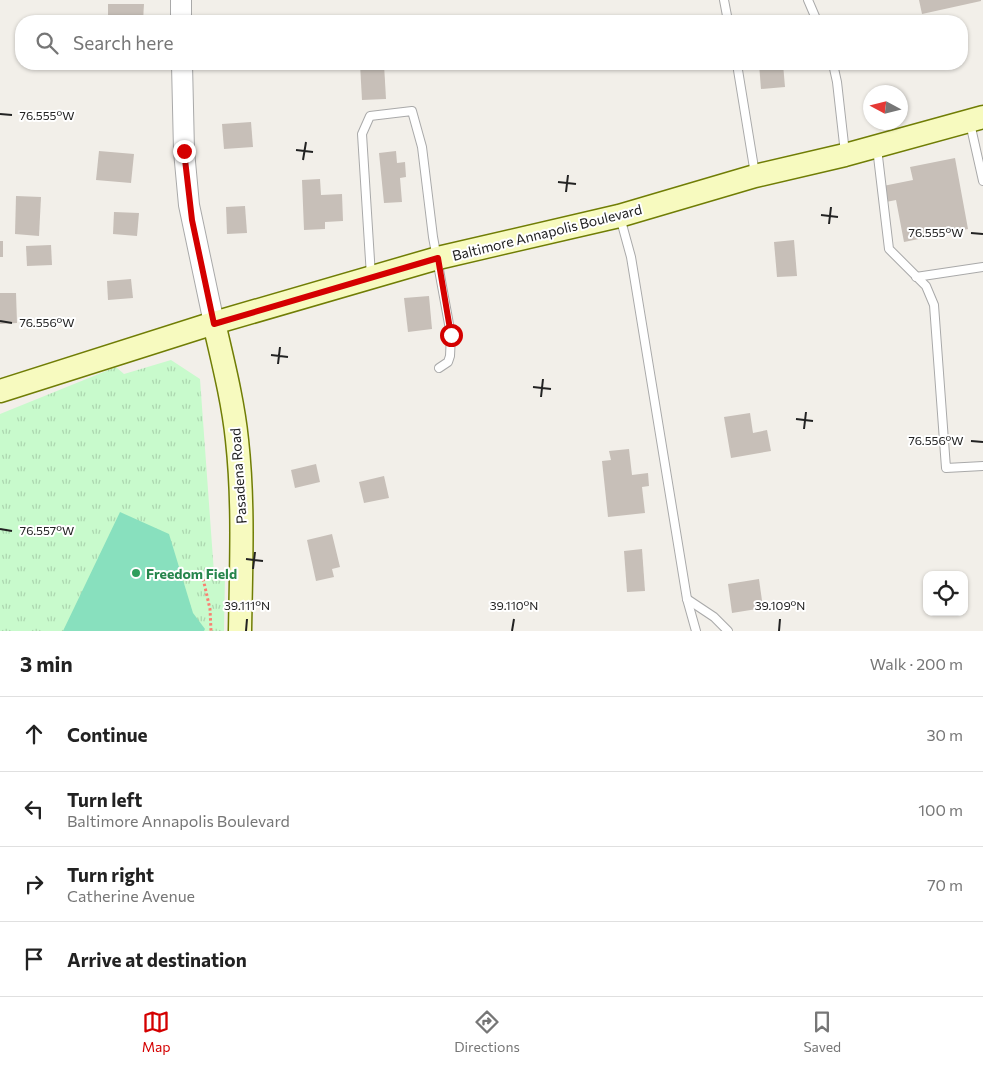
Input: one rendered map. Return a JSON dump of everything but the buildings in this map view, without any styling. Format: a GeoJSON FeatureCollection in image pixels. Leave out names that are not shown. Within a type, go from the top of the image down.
{"type":"FeatureCollection","features":[{"type":"Feature","properties":{"kind":"main road","name":"Baltimore Annapolis Boulevard"},"geometry":{"type":"LineString","coordinates":[[0,391],[93,360],[438,258],[619,216],[755,176],[845,155],[976,119]]}},
{"type":"Feature","properties":{"kind":"main road","name":"Pasadena Road"},"geometry":{"type":"LineString","coordinates":[[214,324],[231,403],[239,459],[242,533],[240,631]]}},
{"type":"Feature","properties":{"kind":"street"},"geometry":{"type":"LineString","coordinates":[[181,0],[181,15]]}},
{"type":"Feature","properties":{"kind":"street"},"geometry":{"type":"LineString","coordinates":[[182,70],[184,151],[188,198],[214,324]]}},
{"type":"Feature","properties":{"kind":"lane"},"geometry":{"type":"LineString","coordinates":[[724,0],[727,15]]}},
{"type":"Feature","properties":{"kind":"lane"},"geometry":{"type":"LineString","coordinates":[[808,0],[814,15]]}},
{"type":"Feature","properties":{"kind":"lane"},"geometry":{"type":"LineString","coordinates":[[738,70],[755,176]]}},
{"type":"Feature","properties":{"kind":"lane"},"geometry":{"type":"LineString","coordinates":[[835,70],[838,82],[845,155]]}},
{"type":"Feature","properties":{"kind":"lane"},"geometry":{"type":"LineString","coordinates":[[371,278],[362,134],[370,116],[412,111],[422,147],[432,237],[438,258],[452,342],[448,362],[439,368]]}},
{"type":"Feature","properties":{"kind":"lane"},"geometry":{"type":"LineString","coordinates":[[976,119],[983,181]]}},
{"type":"Feature","properties":{"kind":"lane"},"geometry":{"type":"LineString","coordinates":[[876,146],[889,249],[926,286],[934,305],[946,468],[983,466]]}},
{"type":"Feature","properties":{"kind":"lane"},"geometry":{"type":"LineString","coordinates":[[619,216],[631,257],[687,599],[696,631]]}},
{"type":"Feature","properties":{"kind":"lane"},"geometry":{"type":"LineString","coordinates":[[916,277],[983,267]]}},
{"type":"Feature","properties":{"kind":"lane"},"geometry":{"type":"LineString","coordinates":[[687,599],[714,617],[728,631]]}},
{"type":"Feature","properties":{"kind":"path"},"geometry":{"type":"LineString","coordinates":[[202,574],[210,609],[211,631]]}},
{"type":"Feature","properties":{"kind":"green space"},"geometry":{"type":"Polygon","coordinates":[[[171,360],[200,379],[214,573],[225,574],[224,631],[0,631],[0,414],[116,367],[124,374],[171,360]]]}},
{"type":"Feature","properties":{"kind":"green space","name":"Freedom Field"},"geometry":{"type":"Polygon","coordinates":[[[120,512],[169,534],[193,613],[205,629],[204,631],[63,631],[120,512]]]}},
{"type":"Feature","properties":{"kind":"place","name":"Freedom Field"},"geometry":{"type":"Point","coordinates":[136,573]}},
{"type":"Feature","properties":{"kind":"route"},"geometry":{"type":"LineString","coordinates":[[184,151],[192,220],[214,324],[438,258],[451,335]]}}]}
